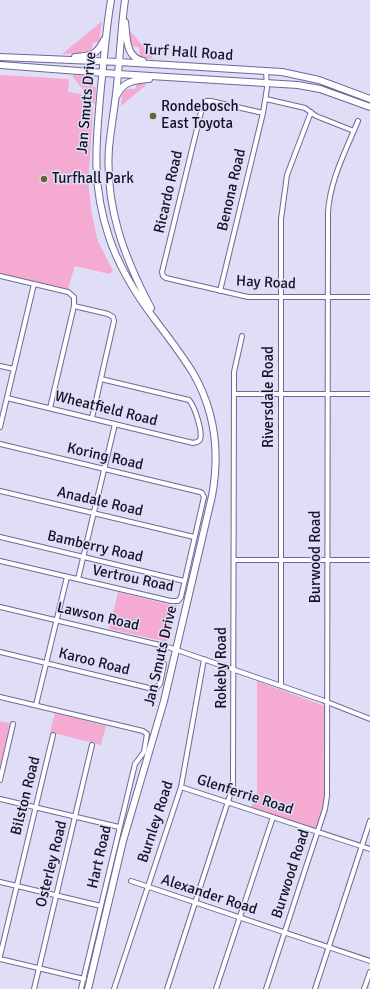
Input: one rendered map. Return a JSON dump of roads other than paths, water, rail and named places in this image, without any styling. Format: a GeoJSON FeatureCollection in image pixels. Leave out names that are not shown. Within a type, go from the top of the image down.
{"type":"FeatureCollection","features":[{"type":"Feature","properties":{"kind":"main road","name":"Jan Smuts Drive"},"geometry":{"type":"LineString","coordinates":[[88,989],[124,841],[164,701],[213,490],[216,446],[210,414],[200,386],[193,372],[142,300],[123,269],[112,246],[102,215],[97,187],[95,159],[110,0]]}},
{"type":"Feature","properties":{"kind":"main road","name":"Jan Smuts Drive"},"geometry":{"type":"LineString","coordinates":[[125,3],[118,62],[116,101],[109,149],[110,194],[114,216],[124,251],[132,271],[166,334]]}},
{"type":"Feature","properties":{"kind":"main road"},"geometry":{"type":"LineString","coordinates":[[125,3],[129,50],[138,60],[159,64]]}},
{"type":"Feature","properties":{"kind":"main road"},"geometry":{"type":"LineString","coordinates":[[56,60],[92,55],[100,48],[106,35]]}},
{"type":"Feature","properties":{"kind":"main road","name":"Turf Hall Road"},"geometry":{"type":"LineString","coordinates":[[0,57],[159,64],[295,74],[319,80],[370,99]]}},
{"type":"Feature","properties":{"kind":"main road","name":"Turf Hall Road"},"geometry":{"type":"LineString","coordinates":[[0,65],[310,87],[344,97],[370,107]]}},
{"type":"Feature","properties":{"kind":"main road"},"geometry":{"type":"LineString","coordinates":[[116,101],[119,92],[129,82],[165,77]]}},
{"type":"Feature","properties":{"kind":"street","name":"Benona Road"},"geometry":{"type":"LineString","coordinates":[[220,291],[266,99],[266,71]]}},
{"type":"Feature","properties":{"kind":"street"},"geometry":{"type":"LineString","coordinates":[[266,99],[305,108],[316,116],[354,131]]}},
{"type":"Feature","properties":{"kind":"street","name":"Ricardo Road"},"geometry":{"type":"LineString","coordinates":[[163,276],[164,264],[203,104],[206,101],[211,101],[263,113]]}},
{"type":"Feature","properties":{"kind":"street","name":"Riversdale Road"},"geometry":{"type":"LineString","coordinates":[[281,686],[281,219],[283,197],[290,164],[311,112]]}},
{"type":"Feature","properties":{"kind":"street","name":"Burwood Road"},"geometry":{"type":"LineString","coordinates":[[266,989],[326,806],[328,703],[328,212],[329,199],[334,181],[358,121]]}},
{"type":"Feature","properties":{"kind":"street"},"geometry":{"type":"LineString","coordinates":[[0,276],[68,292],[74,297],[74,306],[50,408]]}},
{"type":"Feature","properties":{"kind":"street","name":"Hay Road"},"geometry":{"type":"LineString","coordinates":[[163,276],[166,278],[248,297],[370,297]]}},
{"type":"Feature","properties":{"kind":"street"},"geometry":{"type":"LineString","coordinates":[[0,427],[34,284]]}},
{"type":"Feature","properties":{"kind":"street"},"geometry":{"type":"LineString","coordinates":[[74,306],[108,314],[113,318],[113,328],[92,418]]}},
{"type":"Feature","properties":{"kind":"street","name":"Rokeby Road"},"geometry":{"type":"LineString","coordinates":[[167,989],[233,786],[234,368],[242,336]]}},
{"type":"Feature","properties":{"kind":"street"},"geometry":{"type":"LineString","coordinates":[[0,366],[14,369]]}},
{"type":"Feature","properties":{"kind":"street","name":"Wheatfield Road"},"geometry":{"type":"LineString","coordinates":[[7,398],[193,443],[200,440],[196,415],[193,405],[189,400],[101,379]]}},
{"type":"Feature","properties":{"kind":"street"},"geometry":{"type":"LineString","coordinates":[[234,394],[370,394]]}},
{"type":"Feature","properties":{"kind":"street"},"geometry":{"type":"LineString","coordinates":[[78,579],[115,424]]}},
{"type":"Feature","properties":{"kind":"street","name":"Koring Road"},"geometry":{"type":"LineString","coordinates":[[0,444],[200,492],[203,495]]}},
{"type":"Feature","properties":{"kind":"street","name":"Anadale Road"},"geometry":{"type":"LineString","coordinates":[[0,491],[194,537]]}},
{"type":"Feature","properties":{"kind":"street","name":"Vertrou Road"},"geometry":{"type":"LineString","coordinates":[[0,561],[174,602],[180,600],[204,500],[203,495]]}},
{"type":"Feature","properties":{"kind":"street","name":"Bamberry Road"},"geometry":{"type":"LineString","coordinates":[[0,537],[184,581]]}},
{"type":"Feature","properties":{"kind":"street"},"geometry":{"type":"LineString","coordinates":[[234,560],[370,560]]}},
{"type":"Feature","properties":{"kind":"street"},"geometry":{"type":"LineString","coordinates":[[0,697],[36,705],[67,577]]}},
{"type":"Feature","properties":{"kind":"street","name":"Lawson Road"},"geometry":{"type":"LineString","coordinates":[[0,607],[176,649],[370,719]]}},
{"type":"Feature","properties":{"kind":"street","name":"Karoo Road"},"geometry":{"type":"LineString","coordinates":[[0,652],[153,689],[160,684],[164,664]]}},
{"type":"Feature","properties":{"kind":"street","name":"Burnley Road"},"geometry":{"type":"LineString","coordinates":[[114,989],[181,787],[204,659]]}},
{"type":"Feature","properties":{"kind":"street","name":"Hart Road"},"geometry":{"type":"LineString","coordinates":[[36,705],[143,731],[147,736],[144,752],[135,764],[81,989]]}},
{"type":"Feature","properties":{"kind":"street"},"geometry":{"type":"LineString","coordinates":[[0,780],[13,724]]}},
{"type":"Feature","properties":{"kind":"street","name":"Bilston Road"},"geometry":{"type":"LineString","coordinates":[[0,956],[53,735]]}},
{"type":"Feature","properties":{"kind":"street","name":"Osterley Road"},"geometry":{"type":"LineString","coordinates":[[34,989],[92,745]]}},
{"type":"Feature","properties":{"kind":"street","name":"Glenferrie Road"},"geometry":{"type":"LineString","coordinates":[[181,787],[370,849]]}},
{"type":"Feature","properties":{"kind":"street"},"geometry":{"type":"LineString","coordinates":[[0,799],[119,827]]}},
{"type":"Feature","properties":{"kind":"street"},"geometry":{"type":"LineString","coordinates":[[216,989],[273,817]]}},
{"type":"Feature","properties":{"kind":"street"},"geometry":{"type":"LineString","coordinates":[[315,989],[370,821]]}},
{"type":"Feature","properties":{"kind":"street"},"geometry":{"type":"LineString","coordinates":[[0,882],[101,906]]}},
{"type":"Feature","properties":{"kind":"street","name":"Alexander Road"},"geometry":{"type":"LineString","coordinates":[[131,882],[370,961]]}},
{"type":"Feature","properties":{"kind":"street"},"geometry":{"type":"LineString","coordinates":[[0,960],[84,979]]}},
{"type":"Feature","properties":{"kind":"street"},"geometry":{"type":"LineString","coordinates":[[364,989],[370,972]]}},
{"type":"Feature","properties":{"kind":"place","name":"Rondebosch East Toyota"},"geometry":{"type":"Point","coordinates":[153,116]}},
{"type":"Feature","properties":{"kind":"place","name":"Turfhall Park"},"geometry":{"type":"Point","coordinates":[44,179]}}]}
